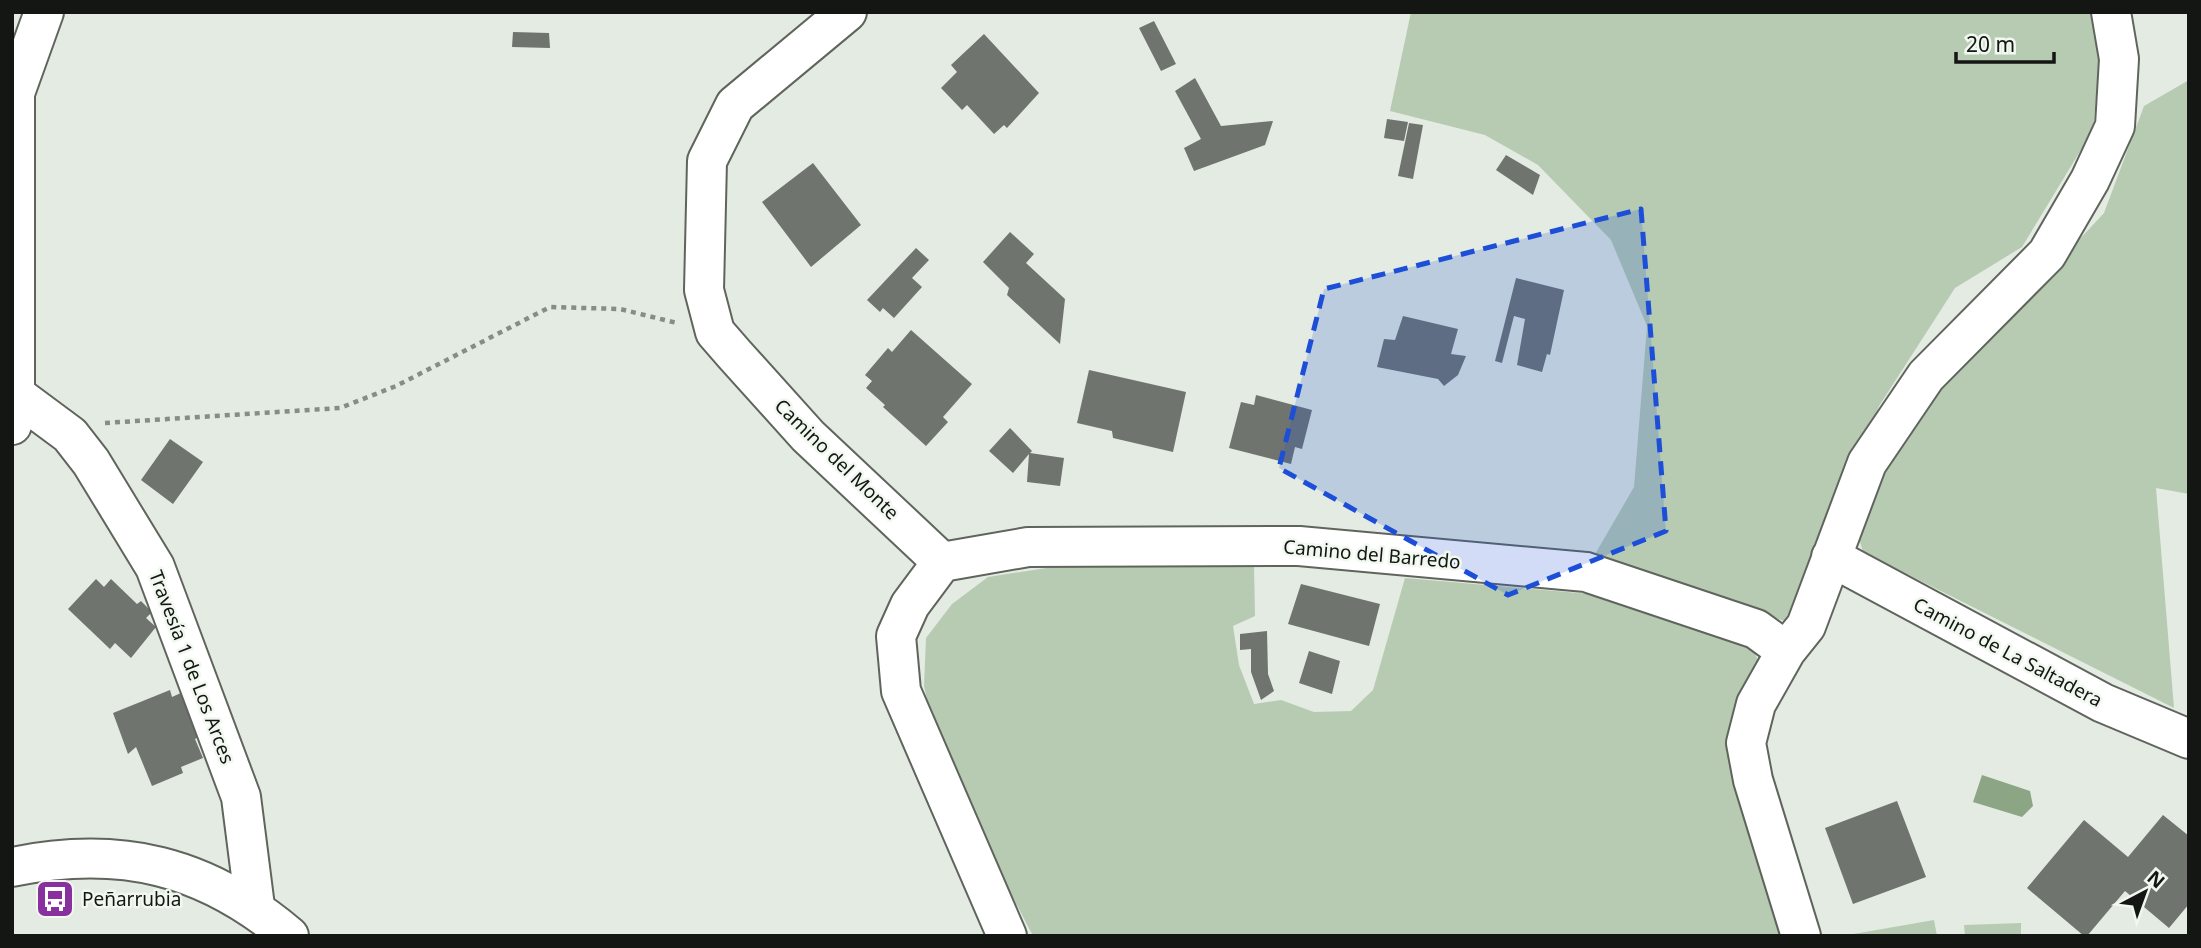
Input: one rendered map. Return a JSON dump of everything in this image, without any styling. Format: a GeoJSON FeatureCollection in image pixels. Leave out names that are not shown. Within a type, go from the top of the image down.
{"type":"FeatureCollection","features":[{"type":"Feature","properties":{"kind":"street"},"geometry":{"type":"LineString","coordinates":[[13,403],[14,88],[44,12]]}},
{"type":"Feature","properties":{"kind":"street","name":"Camino del Monte"},"geometry":{"type":"LineString","coordinates":[[847,12],[735,105],[707,161],[705,290],[715,332],[808,436],[942,562]]}},
{"type":"Feature","properties":{"kind":"street"},"geometry":{"type":"LineString","coordinates":[[1801,936],[1753,780],[1746,743],[1756,704],[1786,651],[1805,626],[1867,463],[1918,387],[2047,254],[2090,180],[2115,126],[2119,59],[2111,12]]}},
{"type":"Feature","properties":{"kind":"street","name":"Travesía 1 de Los Arces"},"geometry":{"type":"LineString","coordinates":[[13,403],[70,435],[91,462],[155,567],[241,797],[255,907]]}},
{"type":"Feature","properties":{"kind":"street","name":"Camino del Barredo"},"geometry":{"type":"LineString","coordinates":[[942,562],[1028,547],[1299,546],[1586,572],[1756,629],[1786,651]]}},
{"type":"Feature","properties":{"kind":"street","name":"Camino de La Saltadera"},"geometry":{"type":"LineString","coordinates":[[1831,557],[2103,703],[2189,739]]}},
{"type":"Feature","properties":{"kind":"street"},"geometry":{"type":"LineString","coordinates":[[942,562],[910,605],[896,636],[901,691],[1007,936]]}},
{"type":"Feature","properties":{"kind":"street"},"geometry":{"type":"LineString","coordinates":[[12,867],[50,859],[116,858],[177,870],[255,907],[289,936]]}},
{"type":"Feature","properties":{"kind":"path"},"geometry":{"type":"LineString","coordinates":[[70,435],[99,424],[155,418],[340,408],[396,386],[550,307],[620,309],[715,332]]}},
{"type":"Feature","properties":{"kind":"highlighted area"},"geometry":{"type":"Polygon","coordinates":[[[1641,209],[1666,531],[1508,595],[1279,468],[1324,289],[1641,209]]]}},
{"type":"Feature","properties":{"kind":"shaded area"},"geometry":{"type":"Polygon","coordinates":[[[1411,12],[2104,12],[2093,130],[2022,247],[1955,288],[1879,406],[1793,624],[1594,556],[1634,487],[1647,326],[1611,240],[1538,165],[1485,135],[1390,111],[1411,12]]]}},
{"type":"Feature","properties":{"kind":"shaded area"},"geometry":{"type":"Polygon","coordinates":[[[2189,80],[2189,494],[2156,488],[2174,708],[1863,552],[1855,525],[1891,451],[1945,384],[2104,213],[2144,106],[2189,80]]]}},
{"type":"Feature","properties":{"kind":"shaded area"},"geometry":{"type":"Polygon","coordinates":[[[1254,565],[1255,616],[1233,626],[1239,665],[1254,704],[1281,700],[1314,712],[1351,711],[1373,690],[1405,578],[1601,595],[1753,650],[1762,668],[1739,700],[1780,936],[1033,936],[940,757],[924,686],[926,638],[952,604],[988,577],[1059,566],[1254,565]]]}},
{"type":"Feature","properties":{"kind":"shaded area"},"geometry":{"type":"Polygon","coordinates":[[[1982,775],[2030,791],[2033,806],[2022,817],[1973,802],[1982,775]]]}},
{"type":"Feature","properties":{"kind":"shaded area"},"geometry":{"type":"Polygon","coordinates":[[[1934,920],[1937,936],[1842,936],[1934,920]]]}},
{"type":"Feature","properties":{"kind":"shaded area"},"geometry":{"type":"Polygon","coordinates":[[[2021,923],[2021,936],[1965,936],[1964,925],[2021,923]]]}},
{"type":"Feature","properties":{"kind":"building"},"geometry":{"type":"Polygon","coordinates":[[[1154,21],[1176,64],[1161,71],[1139,28],[1154,21]]]}},
{"type":"Feature","properties":{"kind":"building"},"geometry":{"type":"Polygon","coordinates":[[[513,32],[549,33],[550,48],[512,47],[513,32]]]}},
{"type":"Feature","properties":{"kind":"building"},"geometry":{"type":"Polygon","coordinates":[[[984,34],[1039,93],[1007,128],[1004,125],[994,134],[967,105],[962,110],[941,88],[957,72],[951,65],[984,34]]]}},
{"type":"Feature","properties":{"kind":"building"},"geometry":{"type":"Polygon","coordinates":[[[1195,78],[1221,126],[1273,121],[1265,145],[1194,171],[1184,148],[1201,139],[1175,91],[1195,78]]]}},
{"type":"Feature","properties":{"kind":"building"},"geometry":{"type":"Polygon","coordinates":[[[1387,119],[1408,122],[1404,141],[1384,138],[1387,119]]]}},
{"type":"Feature","properties":{"kind":"building"},"geometry":{"type":"Polygon","coordinates":[[[1409,123],[1423,125],[1413,179],[1398,176],[1409,123]]]}},
{"type":"Feature","properties":{"kind":"building"},"geometry":{"type":"Polygon","coordinates":[[[1506,155],[1540,175],[1533,195],[1496,170],[1506,155]]]}},
{"type":"Feature","properties":{"kind":"building"},"geometry":{"type":"Polygon","coordinates":[[[813,163],[861,225],[811,267],[762,202],[813,163]]]}},
{"type":"Feature","properties":{"kind":"building"},"geometry":{"type":"Polygon","coordinates":[[[1010,232],[1034,254],[1026,263],[1065,299],[1060,344],[1007,295],[1009,288],[983,262],[1010,232]]]}},
{"type":"Feature","properties":{"kind":"building"},"geometry":{"type":"Polygon","coordinates":[[[916,248],[929,260],[912,278],[922,287],[894,318],[883,308],[880,312],[867,300],[916,248]]]}},
{"type":"Feature","properties":{"kind":"building"},"geometry":{"type":"Polygon","coordinates":[[[1516,278],[1564,290],[1550,355],[1547,354],[1542,372],[1517,365],[1525,319],[1514,316],[1502,363],[1495,361],[1516,278]]]}},
{"type":"Feature","properties":{"kind":"building"},"geometry":{"type":"Polygon","coordinates":[[[1403,316],[1458,329],[1451,354],[1466,356],[1458,375],[1444,386],[1438,379],[1377,367],[1384,339],[1395,340],[1403,316]]]}},
{"type":"Feature","properties":{"kind":"building"},"geometry":{"type":"Polygon","coordinates":[[[911,330],[972,384],[943,417],[948,422],[926,446],[866,388],[872,381],[865,375],[888,348],[892,352],[911,330]]]}},
{"type":"Feature","properties":{"kind":"building"},"geometry":{"type":"Polygon","coordinates":[[[1089,370],[1186,392],[1173,452],[1113,438],[1112,431],[1077,423],[1089,370]]]}},
{"type":"Feature","properties":{"kind":"building"},"geometry":{"type":"Polygon","coordinates":[[[1256,395],[1312,410],[1302,449],[1295,447],[1291,464],[1229,448],[1241,402],[1254,405],[1256,395]]]}},
{"type":"Feature","properties":{"kind":"building"},"geometry":{"type":"Polygon","coordinates":[[[1010,428],[1032,451],[1030,453],[1064,458],[1060,486],[1027,482],[1029,454],[1013,473],[989,451],[1010,428]]]}},
{"type":"Feature","properties":{"kind":"building"},"geometry":{"type":"Polygon","coordinates":[[[170,439],[203,462],[173,504],[141,480],[170,439]]]}},
{"type":"Feature","properties":{"kind":"building"},"geometry":{"type":"Polygon","coordinates":[[[96,579],[104,587],[111,579],[137,604],[141,601],[152,612],[146,618],[156,627],[131,658],[115,643],[110,649],[68,609],[96,579]]]}},
{"type":"Feature","properties":{"kind":"building"},"geometry":{"type":"Polygon","coordinates":[[[1301,584],[1380,604],[1369,646],[1288,624],[1301,584]]]}},
{"type":"Feature","properties":{"kind":"building"},"geometry":{"type":"Polygon","coordinates":[[[1267,631],[1268,674],[1274,691],[1261,700],[1251,672],[1251,649],[1240,650],[1240,634],[1267,631]]]}},
{"type":"Feature","properties":{"kind":"building"},"geometry":{"type":"Polygon","coordinates":[[[1309,651],[1340,661],[1332,694],[1299,683],[1309,651]]]}},
{"type":"Feature","properties":{"kind":"building"},"geometry":{"type":"Polygon","coordinates":[[[170,690],[172,697],[183,692],[200,736],[195,739],[203,758],[181,767],[183,773],[152,786],[136,747],[128,754],[113,713],[170,690]]]}},
{"type":"Feature","properties":{"kind":"building"},"geometry":{"type":"Polygon","coordinates":[[[1897,801],[1926,877],[1853,904],[1825,828],[1897,801]]]}},
{"type":"Feature","properties":{"kind":"building"},"geometry":{"type":"Polygon","coordinates":[[[2163,815],[2189,836],[2189,904],[2169,928],[2125,891],[2087,936],[2084,936],[2027,888],[2084,820],[2128,857],[2163,815]]]}},
{"type":"Feature","properties":{"kind":"place","name":"Peñarrubia"},"geometry":{"type":"Point","coordinates":[55,899]}}]}
